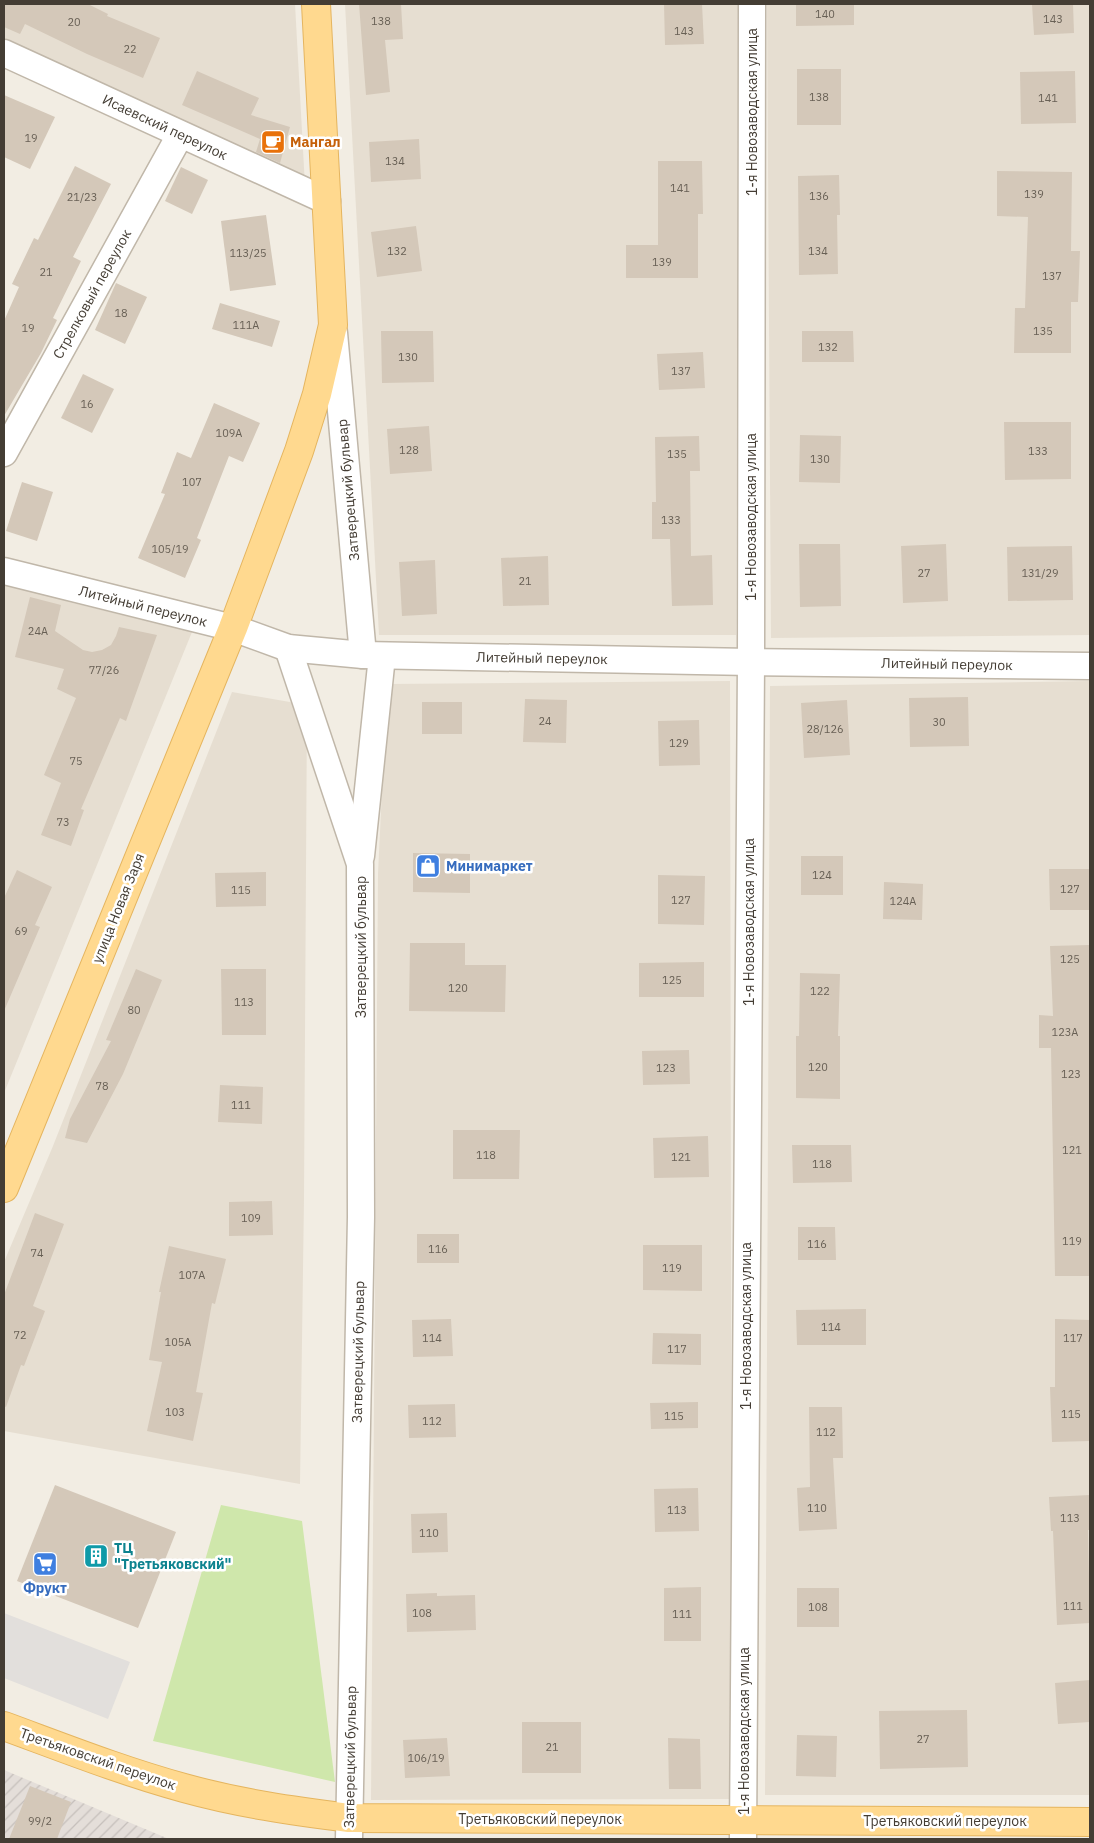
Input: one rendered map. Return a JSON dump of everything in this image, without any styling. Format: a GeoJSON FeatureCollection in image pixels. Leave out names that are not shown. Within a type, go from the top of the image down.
{"type":"FeatureCollection","features":[{"type":"Feature","properties":{"kind":"main road","name":"Затверецкий бульвар"},"geometry":{"type":"LineString","coordinates":[[233,628],[299,451],[317,394],[333,325],[316,4]]}},
{"type":"Feature","properties":{"kind":"main road","name":"улица Новая Заря"},"geometry":{"type":"LineString","coordinates":[[4,1188],[12,1145],[233,628]]}},
{"type":"Feature","properties":{"kind":"main road","name":"Третьяковский переулок"},"geometry":{"type":"LineString","coordinates":[[4,1726],[108,1765],[185,1788],[266,1806],[349,1829],[743,1830],[1090,1822]]}},
{"type":"Feature","properties":{"kind":"street","name":"1-я Новозаводская улица"},"geometry":{"type":"LineString","coordinates":[[743,1830],[751,662],[752,4]]}},
{"type":"Feature","properties":{"kind":"street","name":"Исаевский переулок"},"geometry":{"type":"LineString","coordinates":[[4,53],[327,201]]}},
{"type":"Feature","properties":{"kind":"street","name":"Стрелковый переулок"},"geometry":{"type":"LineString","coordinates":[[4,453],[180,135]]}},
{"type":"Feature","properties":{"kind":"street","name":"Затверецкий бульвар"},"geometry":{"type":"LineString","coordinates":[[333,325],[373,655],[360,864],[361,1217],[349,1829]]}},
{"type":"Feature","properties":{"kind":"street","name":"Литейный переулок"},"geometry":{"type":"LineString","coordinates":[[4,571],[233,628],[288,648],[373,655],[1090,666]]}},
{"type":"Feature","properties":{"kind":"street","name":"Затверецкий бульвар"},"geometry":{"type":"LineString","coordinates":[[288,648],[360,864]]}},
{"type":"Feature","properties":{"kind":"shaded area"},"geometry":{"type":"Polygon","coordinates":[[[4,4],[295,4],[305,186],[4,45],[4,4]]]}},
{"type":"Feature","properties":{"kind":"shaded area"},"geometry":{"type":"Polygon","coordinates":[[[345,4],[738,4],[736,635],[379,635],[345,4]]]}},
{"type":"Feature","properties":{"kind":"shaded area"},"geometry":{"type":"Polygon","coordinates":[[[767,4],[1090,4],[1090,635],[771,638],[767,4]]]}},
{"type":"Feature","properties":{"kind":"shaded area"},"geometry":{"type":"Polygon","coordinates":[[[4,580],[69,602],[192,632],[4,1093],[4,580]]]}},
{"type":"Feature","properties":{"kind":"shaded area"},"geometry":{"type":"Polygon","coordinates":[[[730,681],[732,1799],[371,1800],[378,874],[387,684],[730,681]]]}},
{"type":"Feature","properties":{"kind":"shaded area"},"geometry":{"type":"Polygon","coordinates":[[[1090,681],[1090,1795],[765,1795],[770,686],[1090,681]]]}},
{"type":"Feature","properties":{"kind":"shaded area"},"geometry":{"type":"Polygon","coordinates":[[[232,692],[307,705],[300,1484],[4,1431],[4,1262],[53,1146],[232,692]]]}},
{"type":"Feature","properties":{"kind":"shaded area"},"geometry":{"type":"Polygon","coordinates":[[[4,1613],[130,1662],[108,1719],[4,1678],[4,1613]]]}},
{"type":"Feature","properties":{"kind":"shaded area"},"geometry":{"type":"Polygon","coordinates":[[[4,1770],[169,1839],[4,1839],[4,1770]]]}},
{"type":"Feature","properties":{"kind":"green space"},"geometry":{"type":"Polygon","coordinates":[[[221,1505],[302,1521],[335,1782],[153,1741],[221,1505]]]}},
{"type":"Feature","properties":{"kind":"building"},"geometry":{"type":"Polygon","coordinates":[[[4,4],[88,4],[108,14],[107,16],[160,38],[143,78],[25,24],[20,34],[4,27],[4,4]]]}},
{"type":"Feature","properties":{"kind":"building"},"geometry":{"type":"Polygon","coordinates":[[[359,4],[401,4],[403,39],[385,40],[390,92],[366,95],[359,4]]]}},
{"type":"Feature","properties":{"kind":"building"},"geometry":{"type":"Polygon","coordinates":[[[664,4],[702,4],[704,44],[665,45],[664,4]]]}},
{"type":"Feature","properties":{"kind":"building"},"geometry":{"type":"Polygon","coordinates":[[[796,4],[854,4],[854,25],[796,26],[796,4]]]}},
{"type":"Feature","properties":{"kind":"building"},"geometry":{"type":"Polygon","coordinates":[[[1032,4],[1073,4],[1074,33],[1034,35],[1032,4]]]}},
{"type":"Feature","properties":{"kind":"building"},"geometry":{"type":"Polygon","coordinates":[[[797,69],[841,69],[841,125],[797,125],[797,69]]]}},
{"type":"Feature","properties":{"kind":"building"},"geometry":{"type":"Polygon","coordinates":[[[197,71],[259,98],[251,115],[290,127],[280,163],[256,152],[260,139],[182,105],[197,71]]]}},
{"type":"Feature","properties":{"kind":"building"},"geometry":{"type":"Polygon","coordinates":[[[1075,71],[1076,123],[1021,124],[1020,72],[1075,71]]]}},
{"type":"Feature","properties":{"kind":"building"},"geometry":{"type":"Polygon","coordinates":[[[4,95],[55,117],[30,169],[4,157],[4,95]]]}},
{"type":"Feature","properties":{"kind":"building"},"geometry":{"type":"Polygon","coordinates":[[[419,139],[421,179],[371,182],[369,142],[419,139]]]}},
{"type":"Feature","properties":{"kind":"building"},"geometry":{"type":"Polygon","coordinates":[[[658,161],[702,161],[703,214],[698,214],[698,278],[626,278],[626,245],[658,245],[658,161]]]}},
{"type":"Feature","properties":{"kind":"building"},"geometry":{"type":"Polygon","coordinates":[[[75,166],[111,184],[73,257],[81,261],[53,318],[57,320],[41,353],[4,416],[4,321],[19,287],[12,284],[34,238],[38,240],[75,166]]]}},
{"type":"Feature","properties":{"kind":"building"},"geometry":{"type":"Polygon","coordinates":[[[181,167],[208,180],[192,214],[165,201],[181,167]]]}},
{"type":"Feature","properties":{"kind":"building"},"geometry":{"type":"Polygon","coordinates":[[[997,171],[1072,172],[1071,251],[1080,251],[1078,302],[1071,302],[1071,353],[1014,353],[1015,308],[1025,308],[1028,217],[997,216],[997,171]]]}},
{"type":"Feature","properties":{"kind":"building"},"geometry":{"type":"Polygon","coordinates":[[[839,175],[840,215],[837,215],[838,274],[799,275],[798,176],[839,175]]]}},
{"type":"Feature","properties":{"kind":"building"},"geometry":{"type":"Polygon","coordinates":[[[266,215],[276,285],[230,291],[221,221],[266,215]]]}},
{"type":"Feature","properties":{"kind":"building"},"geometry":{"type":"Polygon","coordinates":[[[416,226],[422,271],[377,277],[371,232],[416,226]]]}},
{"type":"Feature","properties":{"kind":"building"},"geometry":{"type":"Polygon","coordinates":[[[116,283],[147,297],[125,344],[95,330],[116,283]]]}},
{"type":"Feature","properties":{"kind":"building"},"geometry":{"type":"Polygon","coordinates":[[[220,303],[280,321],[272,347],[212,329],[220,303]]]}},
{"type":"Feature","properties":{"kind":"building"},"geometry":{"type":"Polygon","coordinates":[[[381,331],[433,331],[434,382],[382,383],[381,331]]]}},
{"type":"Feature","properties":{"kind":"building"},"geometry":{"type":"Polygon","coordinates":[[[802,331],[853,331],[854,362],[802,362],[802,331]]]}},
{"type":"Feature","properties":{"kind":"building"},"geometry":{"type":"Polygon","coordinates":[[[703,352],[705,388],[659,390],[657,354],[703,352]]]}},
{"type":"Feature","properties":{"kind":"building"},"geometry":{"type":"Polygon","coordinates":[[[83,374],[114,389],[92,433],[61,418],[83,374]]]}},
{"type":"Feature","properties":{"kind":"building"},"geometry":{"type":"Polygon","coordinates":[[[214,403],[260,423],[243,462],[229,456],[197,538],[201,540],[185,578],[138,558],[165,494],[161,493],[177,452],[191,458],[214,403]]]}},
{"type":"Feature","properties":{"kind":"building"},"geometry":{"type":"Polygon","coordinates":[[[1004,422],[1071,422],[1071,479],[1005,480],[1004,422]]]}},
{"type":"Feature","properties":{"kind":"building"},"geometry":{"type":"Polygon","coordinates":[[[429,426],[432,471],[390,474],[387,429],[429,426]]]}},
{"type":"Feature","properties":{"kind":"building"},"geometry":{"type":"Polygon","coordinates":[[[800,435],[841,436],[840,483],[799,482],[800,435]]]}},
{"type":"Feature","properties":{"kind":"building"},"geometry":{"type":"Polygon","coordinates":[[[699,436],[700,471],[690,471],[691,556],[712,555],[713,605],[672,606],[670,539],[652,539],[652,502],[656,502],[655,437],[699,436]]]}},
{"type":"Feature","properties":{"kind":"building"},"geometry":{"type":"Polygon","coordinates":[[[22,482],[53,492],[37,541],[6,531],[22,482]]]}},
{"type":"Feature","properties":{"kind":"building"},"geometry":{"type":"Polygon","coordinates":[[[799,544],[840,544],[841,606],[800,607],[799,544]]]}},
{"type":"Feature","properties":{"kind":"building"},"geometry":{"type":"Polygon","coordinates":[[[946,544],[948,601],[903,603],[901,546],[946,544]]]}},
{"type":"Feature","properties":{"kind":"building"},"geometry":{"type":"Polygon","coordinates":[[[1072,546],[1073,600],[1008,601],[1007,547],[1072,546]]]}},
{"type":"Feature","properties":{"kind":"building"},"geometry":{"type":"Polygon","coordinates":[[[548,556],[549,605],[503,606],[501,558],[548,556]]]}},
{"type":"Feature","properties":{"kind":"building"},"geometry":{"type":"Polygon","coordinates":[[[435,560],[437,614],[402,616],[399,562],[435,560]]]}},
{"type":"Feature","properties":{"kind":"building"},"geometry":{"type":"Polygon","coordinates":[[[30,597],[61,605],[55,631],[83,650],[92,652],[102,650],[111,645],[119,627],[157,635],[126,721],[120,718],[81,809],[84,810],[71,846],[41,835],[61,783],[44,775],[76,698],[57,689],[64,669],[15,657],[30,597]]]}},
{"type":"Feature","properties":{"kind":"building"},"geometry":{"type":"Polygon","coordinates":[[[968,697],[969,746],[910,747],[909,698],[968,697]]]}},
{"type":"Feature","properties":{"kind":"building"},"geometry":{"type":"Polygon","coordinates":[[[525,699],[567,700],[566,743],[523,742],[525,699]]]}},
{"type":"Feature","properties":{"kind":"building"},"geometry":{"type":"Polygon","coordinates":[[[847,700],[850,755],[804,758],[801,703],[847,700]]]}},
{"type":"Feature","properties":{"kind":"building"},"geometry":{"type":"Polygon","coordinates":[[[422,702],[462,702],[462,734],[422,734],[422,702]]]}},
{"type":"Feature","properties":{"kind":"building"},"geometry":{"type":"Polygon","coordinates":[[[699,720],[700,765],[659,766],[658,721],[699,720]]]}},
{"type":"Feature","properties":{"kind":"building"},"geometry":{"type":"Polygon","coordinates":[[[413,853],[470,854],[470,893],[413,892],[413,853]]]}},
{"type":"Feature","properties":{"kind":"building"},"geometry":{"type":"Polygon","coordinates":[[[801,856],[843,856],[843,895],[801,895],[801,856]]]}},
{"type":"Feature","properties":{"kind":"building"},"geometry":{"type":"Polygon","coordinates":[[[1049,869],[1090,869],[1090,910],[1050,910],[1049,869]]]}},
{"type":"Feature","properties":{"kind":"building"},"geometry":{"type":"Polygon","coordinates":[[[17,870],[52,887],[35,925],[40,927],[4,1011],[4,898],[17,870]]]}},
{"type":"Feature","properties":{"kind":"building"},"geometry":{"type":"Polygon","coordinates":[[[266,872],[266,906],[216,907],[215,873],[266,872]]]}},
{"type":"Feature","properties":{"kind":"building"},"geometry":{"type":"Polygon","coordinates":[[[658,875],[705,876],[704,925],[658,924],[658,875]]]}},
{"type":"Feature","properties":{"kind":"building"},"geometry":{"type":"Polygon","coordinates":[[[884,882],[923,884],[922,920],[883,919],[884,882]]]}},
{"type":"Feature","properties":{"kind":"building"},"geometry":{"type":"Polygon","coordinates":[[[410,943],[465,943],[465,965],[506,965],[505,1012],[409,1011],[410,943]]]}},
{"type":"Feature","properties":{"kind":"building"},"geometry":{"type":"Polygon","coordinates":[[[1089,945],[1090,1276],[1055,1276],[1051,1048],[1039,1048],[1039,1015],[1053,1016],[1050,946],[1089,945]]]}},
{"type":"Feature","properties":{"kind":"building"},"geometry":{"type":"Polygon","coordinates":[[[704,962],[704,997],[639,997],[639,963],[704,962]]]}},
{"type":"Feature","properties":{"kind":"building"},"geometry":{"type":"Polygon","coordinates":[[[136,969],[162,980],[123,1074],[87,1143],[65,1138],[70,1119],[111,1041],[106,1040],[136,969]]]}},
{"type":"Feature","properties":{"kind":"building"},"geometry":{"type":"Polygon","coordinates":[[[221,969],[266,969],[266,1035],[222,1035],[221,969]]]}},
{"type":"Feature","properties":{"kind":"building"},"geometry":{"type":"Polygon","coordinates":[[[800,973],[840,974],[838,1036],[840,1036],[840,1099],[796,1098],[796,1036],[799,1036],[800,973]]]}},
{"type":"Feature","properties":{"kind":"building"},"geometry":{"type":"Polygon","coordinates":[[[689,1050],[690,1084],[643,1085],[642,1051],[689,1050]]]}},
{"type":"Feature","properties":{"kind":"building"},"geometry":{"type":"Polygon","coordinates":[[[220,1085],[263,1087],[262,1124],[218,1122],[220,1085]]]}},
{"type":"Feature","properties":{"kind":"building"},"geometry":{"type":"Polygon","coordinates":[[[453,1130],[520,1130],[519,1179],[453,1179],[453,1130]]]}},
{"type":"Feature","properties":{"kind":"building"},"geometry":{"type":"Polygon","coordinates":[[[708,1136],[709,1177],[654,1178],[653,1138],[708,1136]]]}},
{"type":"Feature","properties":{"kind":"building"},"geometry":{"type":"Polygon","coordinates":[[[792,1145],[851,1145],[852,1182],[793,1183],[792,1145]]]}},
{"type":"Feature","properties":{"kind":"building"},"geometry":{"type":"Polygon","coordinates":[[[272,1201],[273,1235],[229,1236],[229,1202],[272,1201]]]}},
{"type":"Feature","properties":{"kind":"building"},"geometry":{"type":"Polygon","coordinates":[[[35,1213],[64,1224],[33,1306],[45,1311],[24,1366],[21,1365],[6,1407],[4,1406],[4,1295],[35,1213]]]}},
{"type":"Feature","properties":{"kind":"building"},"geometry":{"type":"Polygon","coordinates":[[[798,1227],[835,1227],[836,1260],[798,1260],[798,1227]]]}},
{"type":"Feature","properties":{"kind":"building"},"geometry":{"type":"Polygon","coordinates":[[[417,1234],[459,1234],[459,1263],[417,1263],[417,1234]]]}},
{"type":"Feature","properties":{"kind":"building"},"geometry":{"type":"Polygon","coordinates":[[[643,1245],[702,1245],[702,1291],[643,1290],[643,1245]]]}},
{"type":"Feature","properties":{"kind":"building"},"geometry":{"type":"Polygon","coordinates":[[[169,1246],[226,1259],[215,1304],[212,1303],[196,1392],[203,1393],[193,1441],[147,1431],[162,1362],[149,1360],[161,1292],[159,1292],[169,1246]]]}},
{"type":"Feature","properties":{"kind":"building"},"geometry":{"type":"Polygon","coordinates":[[[866,1309],[866,1345],[797,1345],[796,1310],[866,1309]]]}},
{"type":"Feature","properties":{"kind":"building"},"geometry":{"type":"Polygon","coordinates":[[[451,1319],[453,1356],[413,1357],[412,1320],[451,1319]]]}},
{"type":"Feature","properties":{"kind":"building"},"geometry":{"type":"Polygon","coordinates":[[[1055,1319],[1090,1320],[1090,1441],[1052,1442],[1050,1387],[1055,1387],[1055,1319]]]}},
{"type":"Feature","properties":{"kind":"building"},"geometry":{"type":"Polygon","coordinates":[[[653,1333],[701,1334],[701,1365],[652,1364],[653,1333]]]}},
{"type":"Feature","properties":{"kind":"building"},"geometry":{"type":"Polygon","coordinates":[[[698,1402],[698,1428],[651,1429],[650,1403],[698,1402]]]}},
{"type":"Feature","properties":{"kind":"building"},"geometry":{"type":"Polygon","coordinates":[[[455,1404],[456,1437],[409,1438],[408,1405],[455,1404]]]}},
{"type":"Feature","properties":{"kind":"building"},"geometry":{"type":"Polygon","coordinates":[[[809,1407],[842,1407],[843,1458],[833,1458],[837,1529],[799,1531],[797,1488],[810,1487],[809,1407]]]}},
{"type":"Feature","properties":{"kind":"building","name":"ТЦ \"Третьяковский\""},"geometry":{"type":"Polygon","coordinates":[[[55,1485],[176,1532],[138,1628],[17,1581],[55,1485]]]}},
{"type":"Feature","properties":{"kind":"building"},"geometry":{"type":"Polygon","coordinates":[[[698,1488],[699,1531],[655,1532],[654,1489],[698,1488]]]}},
{"type":"Feature","properties":{"kind":"building"},"geometry":{"type":"Polygon","coordinates":[[[1090,1495],[1090,1530],[1088,1530],[1090,1623],[1057,1625],[1053,1531],[1051,1531],[1049,1497],[1090,1495]]]}},
{"type":"Feature","properties":{"kind":"building"},"geometry":{"type":"Polygon","coordinates":[[[447,1513],[448,1552],[412,1553],[411,1514],[447,1513]]]}},
{"type":"Feature","properties":{"kind":"building"},"geometry":{"type":"Polygon","coordinates":[[[701,1587],[701,1641],[664,1641],[664,1588],[701,1587]]]}},
{"type":"Feature","properties":{"kind":"building"},"geometry":{"type":"Polygon","coordinates":[[[797,1588],[839,1588],[839,1627],[797,1627],[797,1588]]]}},
{"type":"Feature","properties":{"kind":"building"},"geometry":{"type":"Polygon","coordinates":[[[437,1593],[437,1596],[475,1595],[476,1630],[407,1632],[406,1594],[437,1593]]]}},
{"type":"Feature","properties":{"kind":"building"},"geometry":{"type":"Polygon","coordinates":[[[1090,1680],[1090,1722],[1058,1724],[1055,1683],[1090,1680]]]}},
{"type":"Feature","properties":{"kind":"building"},"geometry":{"type":"Polygon","coordinates":[[[967,1710],[968,1767],[880,1769],[879,1711],[967,1710]]]}},
{"type":"Feature","properties":{"kind":"building"},"geometry":{"type":"Polygon","coordinates":[[[522,1722],[581,1722],[581,1773],[522,1773],[522,1722]]]}},
{"type":"Feature","properties":{"kind":"building"},"geometry":{"type":"Polygon","coordinates":[[[797,1735],[837,1736],[836,1777],[796,1776],[797,1735]]]}},
{"type":"Feature","properties":{"kind":"building"},"geometry":{"type":"Polygon","coordinates":[[[447,1738],[450,1776],[405,1778],[403,1740],[447,1738]]]}},
{"type":"Feature","properties":{"kind":"building"},"geometry":{"type":"Polygon","coordinates":[[[668,1738],[700,1739],[701,1789],[669,1789],[668,1738]]]}},
{"type":"Feature","properties":{"kind":"building"},"geometry":{"type":"Polygon","coordinates":[[[30,1786],[71,1802],[57,1839],[9,1839],[30,1786]]]}},
{"type":"Feature","properties":{"kind":"place","name":"Мангал"},"geometry":{"type":"Point","coordinates":[273,142]}},
{"type":"Feature","properties":{"kind":"place","name":"Минимаркет"},"geometry":{"type":"Point","coordinates":[428,866]}},
{"type":"Feature","properties":{"kind":"place","name":"ТЦ \"Третьяковский\""},"geometry":{"type":"Point","coordinates":[96,1556]}},
{"type":"Feature","properties":{"kind":"place","name":"Фрукт"},"geometry":{"type":"Point","coordinates":[45,1564]}}]}
